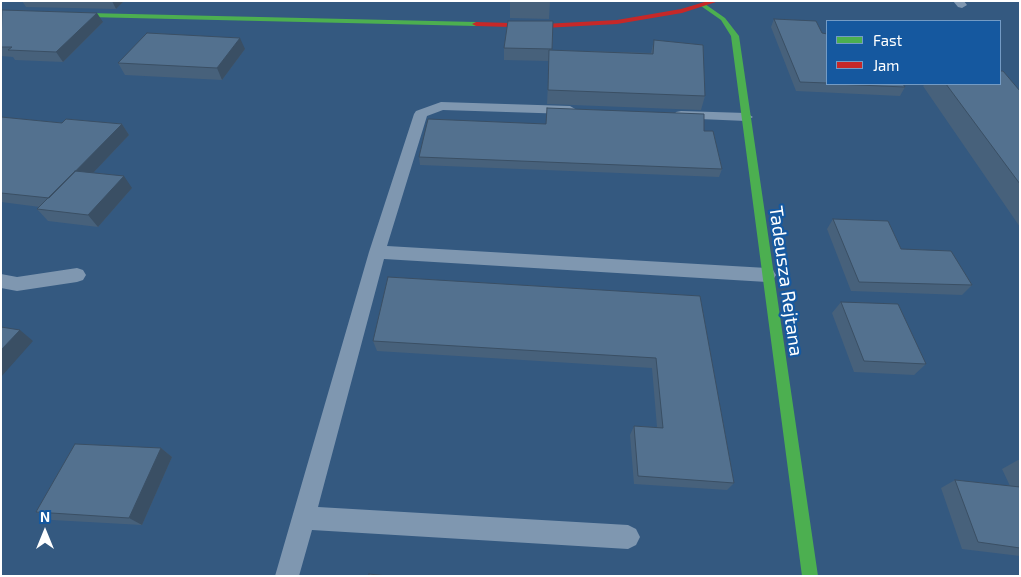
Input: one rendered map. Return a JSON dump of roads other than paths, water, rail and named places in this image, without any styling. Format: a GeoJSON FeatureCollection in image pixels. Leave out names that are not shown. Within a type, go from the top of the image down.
{"type":"FeatureCollection","features":[{"type":"Feature","properties":{"kind":"street"},"geometry":{"type":"LineString","coordinates":[[1,13],[544,26],[618,22],[716,1]]}},
{"type":"Feature","properties":{"kind":"street","name":"Tadeusza Rejtana"},"geometry":{"type":"LineString","coordinates":[[703,5],[723,19],[735,36],[810,576]]}},
{"type":"Feature","properties":{"kind":"lane"},"geometry":{"type":"LineString","coordinates":[[287,576],[377,252],[421,114],[441,106],[590,111]]}},
{"type":"Feature","properties":{"kind":"lane"},"geometry":{"type":"LineString","coordinates":[[669,114],[746,117]]}},
{"type":"Feature","properties":{"kind":"lane"},"geometry":{"type":"LineString","coordinates":[[377,252],[767,275]]}},
{"type":"Feature","properties":{"kind":"lane"},"geometry":{"type":"LineString","coordinates":[[1,281],[17,284],[77,275]]}},
{"type":"Feature","properties":{"kind":"lane"},"geometry":{"type":"LineString","coordinates":[[304,518],[628,537]]}}]}
